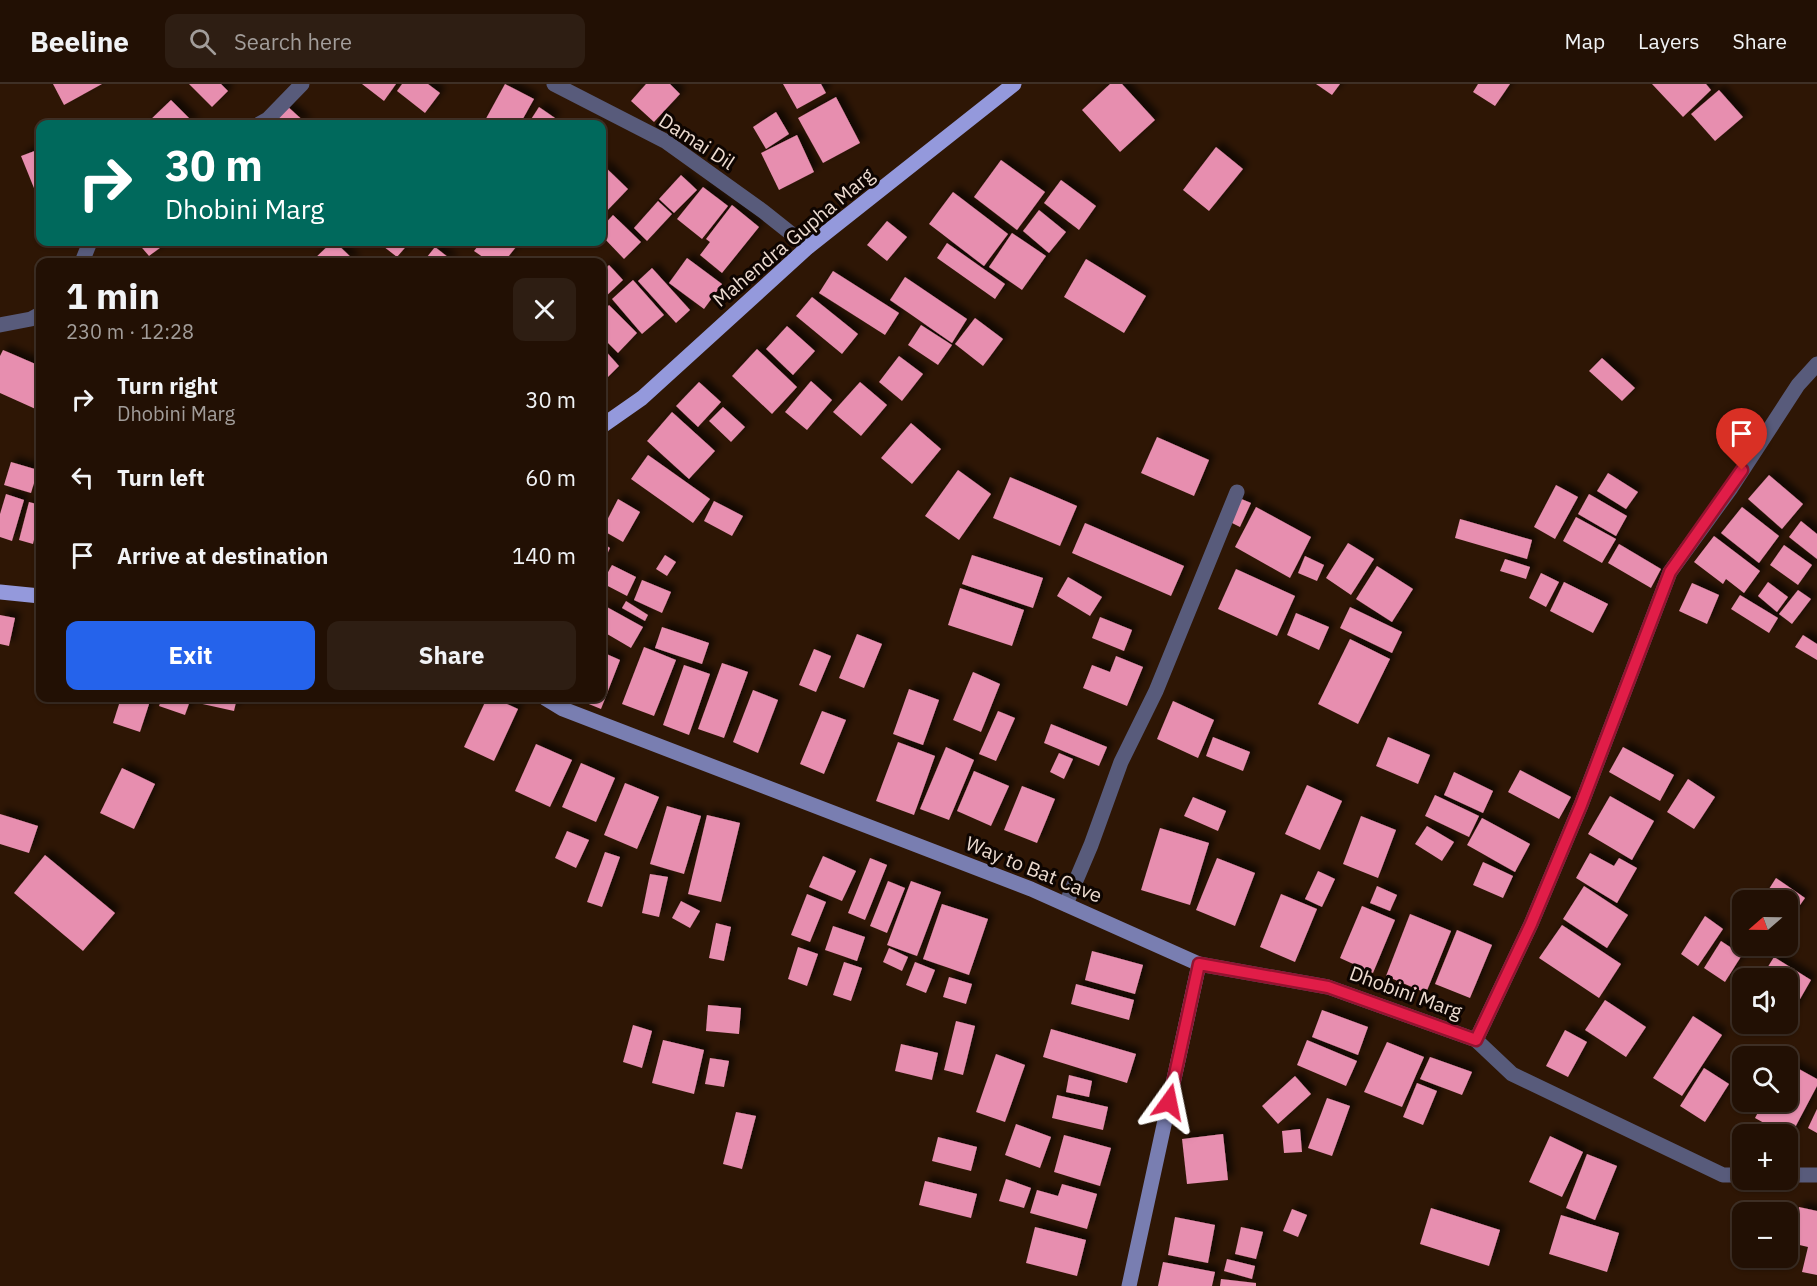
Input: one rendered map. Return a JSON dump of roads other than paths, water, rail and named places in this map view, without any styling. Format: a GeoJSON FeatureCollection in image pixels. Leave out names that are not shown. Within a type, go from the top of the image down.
{"type":"FeatureCollection","features":[{"type":"Feature","properties":{"kind":"main road","name":"Mahendra Gupha Marg"},"geometry":{"type":"LineString","coordinates":[[606,423],[642,398],[808,247],[1014,84]]}},
{"type":"Feature","properties":{"kind":"main road"},"geometry":{"type":"LineString","coordinates":[[0,592],[36,596]]}},
{"type":"Feature","properties":{"kind":"main road","name":"Way to Bat Cave"},"geometry":{"type":"LineString","coordinates":[[552,702],[563,709],[1066,904],[1199,964]]}},
{"type":"Feature","properties":{"kind":"main road"},"geometry":{"type":"LineString","coordinates":[[1129,1286],[1199,964]]}},
{"type":"Feature","properties":{"kind":"street"},"geometry":{"type":"LineString","coordinates":[[266,120],[302,84]]}},
{"type":"Feature","properties":{"kind":"street","name":"Damai Dil"},"geometry":{"type":"LineString","coordinates":[[554,84],[664,141],[764,212],[808,247]]}},
{"type":"Feature","properties":{"kind":"street"},"geometry":{"type":"LineString","coordinates":[[0,325],[36,316]]}},
{"type":"Feature","properties":{"kind":"street"},"geometry":{"type":"LineString","coordinates":[[1476,1040],[1531,924],[1581,805],[1670,572],[1731,488],[1798,385],[1817,364]]}},
{"type":"Feature","properties":{"kind":"street"},"geometry":{"type":"LineString","coordinates":[[1066,904],[1091,845],[1121,762],[1156,691],[1238,492]]}},
{"type":"Feature","properties":{"kind":"street","name":"Dhobini Marg"},"geometry":{"type":"LineString","coordinates":[[1199,964],[1328,987],[1476,1040],[1512,1074],[1723,1175],[1732,1175]]}},
{"type":"Feature","properties":{"kind":"street"},"geometry":{"type":"LineString","coordinates":[[1798,1175],[1817,1175]]}}]}
